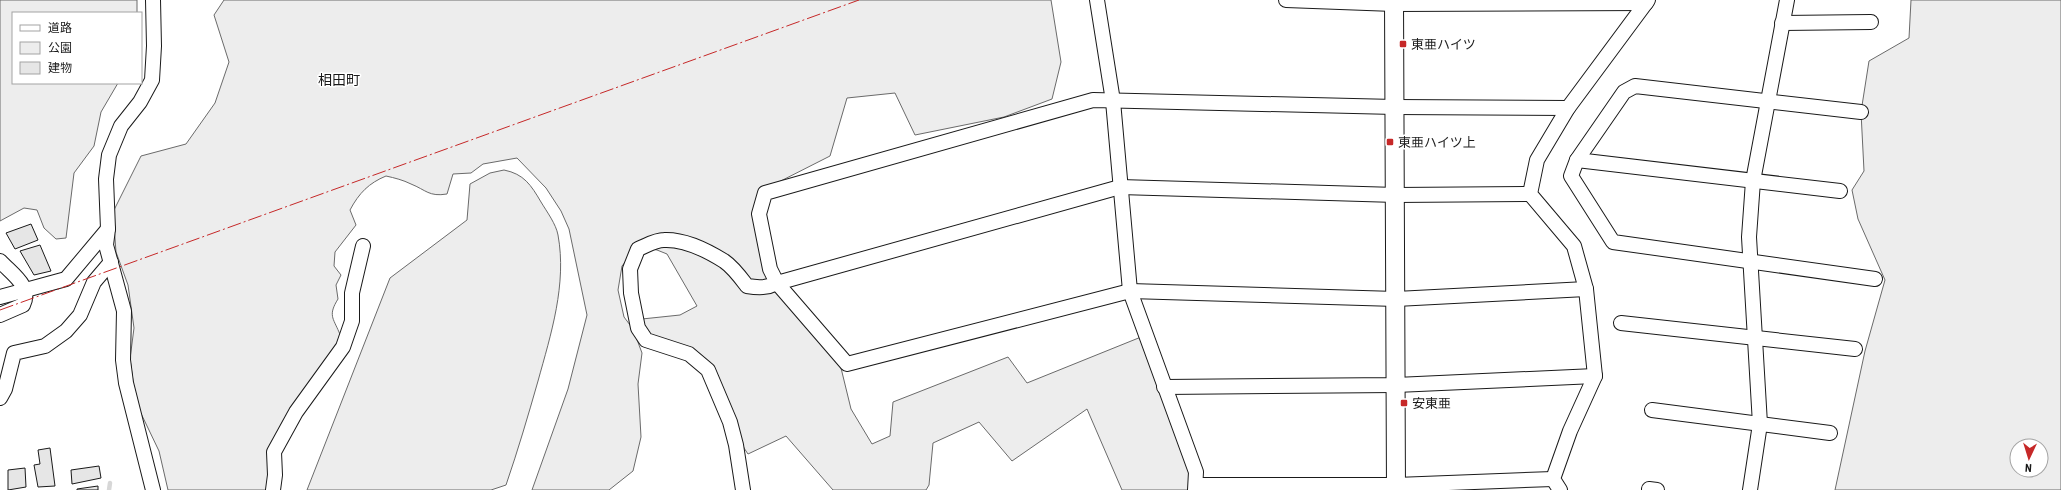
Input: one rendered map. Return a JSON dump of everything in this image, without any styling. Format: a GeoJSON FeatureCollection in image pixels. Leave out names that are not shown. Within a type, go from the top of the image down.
{"type":"FeatureCollection","features":[{"type":"Feature","properties":{"kind":"street"},"geometry":{"type":"LineString","coordinates":[[153,0],[154,46],[152,80],[140,102],[121,126],[110,155],[106,179],[108,229],[106,245],[124,311],[123,360],[126,383],[153,490]]}},
{"type":"Feature","properties":{"kind":"street"},"geometry":{"type":"LineString","coordinates":[[1097,0],[1113,101],[1130,291],[1196,472],[1195,488],[1396,488],[1556,484],[1570,431],[1595,376],[1586,288],[1574,246],[1530,194]]}},
{"type":"Feature","properties":{"kind":"street"},"geometry":{"type":"LineString","coordinates":[[1286,0],[1394,2],[1647,2]]}},
{"type":"Feature","properties":{"kind":"street"},"geometry":{"type":"LineString","coordinates":[[1750,490],[1760,424],[1749,237],[1753,181],[1787,0]]}},
{"type":"Feature","properties":{"kind":"street"},"geometry":{"type":"LineString","coordinates":[[1394,2],[1396,195],[1396,488]]}},
{"type":"Feature","properties":{"kind":"street"},"geometry":{"type":"LineString","coordinates":[[1530,194],[1537,160],[1568,108],[1647,2]]}},
{"type":"Feature","properties":{"kind":"street"},"geometry":{"type":"LineString","coordinates":[[1782,23],[1871,22]]}},
{"type":"Feature","properties":{"kind":"street"},"geometry":{"type":"LineString","coordinates":[[1861,112],[1635,86],[1624,92],[1577,160],[1570,176],[1613,242],[1875,279]]}},
{"type":"Feature","properties":{"kind":"street"},"geometry":{"type":"LineString","coordinates":[[1568,108],[1395,107],[1093,100],[765,193],[759,214],[770,269],[777,283],[847,364],[1130,291],[1396,299],[1586,288]]}},
{"type":"Feature","properties":{"kind":"street"},"geometry":{"type":"LineString","coordinates":[[1577,160],[1840,191]]}},
{"type":"Feature","properties":{"kind":"street"},"geometry":{"type":"LineString","coordinates":[[743,490],[736,444],[730,422],[708,370],[689,354],[646,340],[638,328],[631,293],[630,269],[638,249],[662,240],[674,241],[694,247],[725,262],[747,286],[768,287],[777,283],[1120,186],[1396,195],[1530,194]]}},
{"type":"Feature","properties":{"kind":"street"},"geometry":{"type":"LineString","coordinates":[[0,297],[66,279],[108,229]]}},
{"type":"Feature","properties":{"kind":"street"},"geometry":{"type":"LineString","coordinates":[[273,490],[275,475],[274,452],[296,412],[343,347],[352,321],[352,293],[363,246]]}},
{"type":"Feature","properties":{"kind":"street"},"geometry":{"type":"LineString","coordinates":[[0,261],[26,289],[27,297],[23,305],[0,314]]}},
{"type":"Feature","properties":{"kind":"street"},"geometry":{"type":"LineString","coordinates":[[0,398],[5,389],[14,353],[45,346],[66,331],[80,315],[94,282],[111,262]]}},
{"type":"Feature","properties":{"kind":"street"},"geometry":{"type":"LineString","coordinates":[[1621,324],[1855,349]]}},
{"type":"Feature","properties":{"kind":"street"},"geometry":{"type":"LineString","coordinates":[[1164,387],[1396,385],[1595,376]]}},
{"type":"Feature","properties":{"kind":"street"},"geometry":{"type":"LineString","coordinates":[[1652,410],[1830,433]]}},
{"type":"Feature","properties":{"kind":"green space"},"geometry":{"type":"Polygon","coordinates":[[[0,0],[137,0],[137,12],[12,12],[12,84],[117,84],[101,112],[94,146],[74,173],[66,238],[56,239],[44,228],[37,210],[24,208],[0,221],[0,0]]]}},
{"type":"Feature","properties":{"kind":"green space"},"geometry":{"type":"Polygon","coordinates":[[[224,0],[1051,0],[1061,62],[1052,99],[1004,117],[915,135],[895,93],[847,98],[830,156],[761,191],[764,269],[841,368],[851,409],[872,444],[890,436],[893,402],[1008,357],[1027,383],[1146,335],[1195,490],[1122,490],[1087,409],[1012,461],[979,422],[933,443],[929,485],[926,490],[833,490],[786,436],[748,454],[744,448],[714,368],[646,333],[642,319],[680,315],[697,306],[667,254],[643,247],[632,254],[622,266],[618,290],[624,317],[633,329],[642,353],[638,384],[641,437],[633,471],[609,490],[532,490],[568,389],[587,315],[569,229],[561,211],[546,188],[517,158],[483,164],[471,173],[453,174],[447,194],[432,194],[405,181],[386,176],[374,182],[365,189],[357,198],[350,210],[356,225],[335,252],[334,266],[341,275],[336,285],[338,299],[333,309],[332,316],[340,335],[339,345],[293,409],[267,490],[168,490],[159,451],[136,403],[130,359],[134,328],[128,285],[116,252],[113,212],[141,156],[186,144],[215,103],[229,62],[214,15],[224,0]]]}},
{"type":"Feature","properties":{"kind":"green space"},"geometry":{"type":"Polygon","coordinates":[[[1911,0],[2061,0],[2061,490],[1835,490],[1865,351],[1885,280],[1858,219],[1852,190],[1864,171],[1861,112],[1869,61],[1909,38],[1911,0]]]}},
{"type":"Feature","properties":{"kind":"green space"},"geometry":{"type":"Polygon","coordinates":[[[504,170],[522,177],[534,190],[555,227],[558,235],[560,253],[559,290],[548,345],[527,420],[506,485],[491,490],[307,490],[390,278],[467,220],[470,184],[490,173],[504,170]]]}},
{"type":"Feature","properties":{"kind":"building"},"geometry":{"type":"Polygon","coordinates":[[[31,224],[38,240],[15,249],[6,233],[31,224]]]}},
{"type":"Feature","properties":{"kind":"building"},"geometry":{"type":"Polygon","coordinates":[[[40,245],[51,271],[34,275],[20,251],[40,245]]]}},
{"type":"Feature","properties":{"kind":"building"},"geometry":{"type":"Polygon","coordinates":[[[50,448],[55,486],[38,487],[34,465],[40,464],[38,450],[50,448]]]}},
{"type":"Feature","properties":{"kind":"building"},"geometry":{"type":"Polygon","coordinates":[[[99,466],[101,478],[72,484],[71,470],[99,466]]]}},
{"type":"Feature","properties":{"kind":"building"},"geometry":{"type":"Polygon","coordinates":[[[25,468],[26,487],[8,490],[8,470],[25,468]]]}},
{"type":"Feature","properties":{"kind":"building"},"geometry":{"type":"Polygon","coordinates":[[[98,486],[98,490],[77,490],[77,489],[98,486]]]}},
{"type":"Feature","properties":{"kind":"waterway"},"geometry":{"type":"LineString","coordinates":[[109,490],[110,483]]}},
{"type":"Feature","properties":{"kind":"power"},"geometry":{"type":"LineString","coordinates":[[0,310],[859,0]]}},
{"type":"Feature","properties":{"kind":"place","name":"東亜ハイツ"},"geometry":{"type":"Point","coordinates":[1403,44]}},
{"type":"Feature","properties":{"kind":"place","name":"東亜ハイツ上"},"geometry":{"type":"Point","coordinates":[1390,142]}},
{"type":"Feature","properties":{"kind":"place","name":"安東亜"},"geometry":{"type":"Point","coordinates":[1404,403]}},
{"type":"Feature","properties":{"kind":"district","name":"相田町"},"geometry":{"type":"Point","coordinates":[339,80]}}]}
